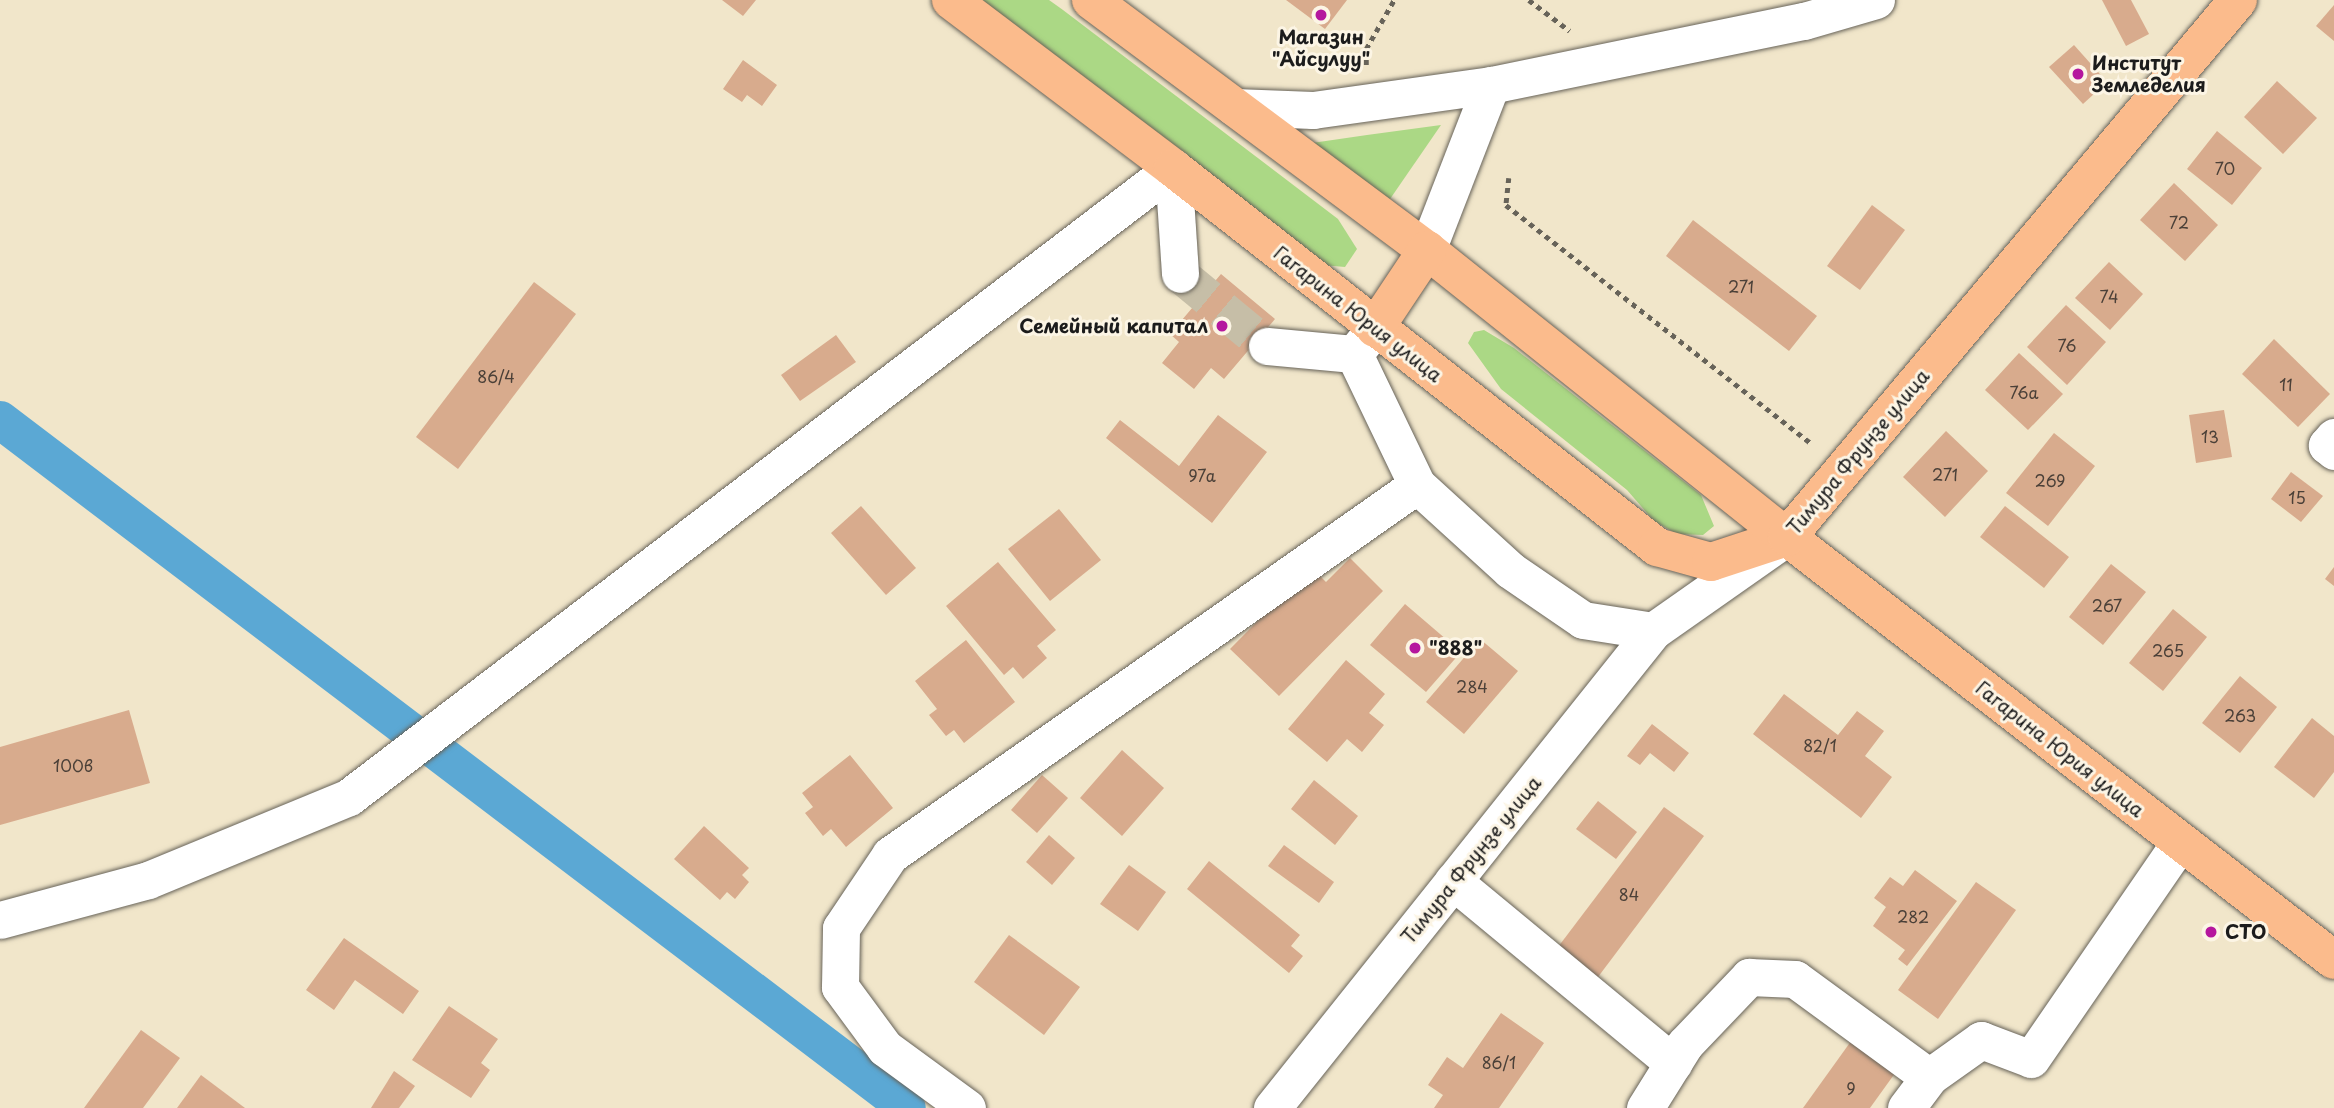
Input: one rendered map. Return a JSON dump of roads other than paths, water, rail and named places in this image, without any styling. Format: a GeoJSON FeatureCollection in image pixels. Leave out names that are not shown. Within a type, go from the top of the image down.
{"type":"FeatureCollection","features":[{"type":"Feature","properties":{"kind":"main road","name":"Гагарина Юрия улица"},"geometry":{"type":"LineString","coordinates":[[951,0],[1173,168],[1364,341],[1657,547],[1711,562],[1787,537]]}},
{"type":"Feature","properties":{"kind":"main road","name":"Гагарина Юрия улица"},"geometry":{"type":"LineString","coordinates":[[1091,0],[1427,250],[1787,537],[2334,960]]}},
{"type":"Feature","properties":{"kind":"main road","name":"Тимура Фрунзе улица"},"geometry":{"type":"LineString","coordinates":[[1787,537],[2238,0]]}},
{"type":"Feature","properties":{"kind":"main road"},"geometry":{"type":"LineString","coordinates":[[1364,341],[1427,250]]}},
{"type":"Feature","properties":{"kind":"street"},"geometry":{"type":"LineString","coordinates":[[1234,107],[1313,110],[1491,85],[1794,11],[1876,0]]}},
{"type":"Feature","properties":{"kind":"street"},"geometry":{"type":"LineString","coordinates":[[1427,250],[1491,85]]}},
{"type":"Feature","properties":{"kind":"street"},"geometry":{"type":"LineString","coordinates":[[1173,168],[1180,274]]}},
{"type":"Feature","properties":{"kind":"street"},"geometry":{"type":"LineString","coordinates":[[0,920],[148,880],[349,797],[1173,168]]}},
{"type":"Feature","properties":{"kind":"street"},"geometry":{"type":"LineString","coordinates":[[1267,346],[1364,341],[1418,485],[1510,570],[1583,620],[1653,631]]}},
{"type":"Feature","properties":{"kind":"street"},"geometry":{"type":"LineString","coordinates":[[2334,438],[2327,445],[2334,451]]}},
{"type":"Feature","properties":{"kind":"street"},"geometry":{"type":"LineString","coordinates":[[967,1108],[885,1048],[839,987],[841,928],[890,855],[1418,485]]}},
{"type":"Feature","properties":{"kind":"street","name":"Тимура Фрунзе улица"},"geometry":{"type":"LineString","coordinates":[[1272,1108],[1653,631],[1787,537]]}},
{"type":"Feature","properties":{"kind":"street"},"geometry":{"type":"LineString","coordinates":[[1906,1108],[1929,1077],[1981,1040],[2031,1059],[2180,842]]}},
{"type":"Feature","properties":{"kind":"street"},"geometry":{"type":"LineString","coordinates":[[1453,881],[1673,1063]]}},
{"type":"Feature","properties":{"kind":"street"},"geometry":{"type":"LineString","coordinates":[[1645,1108],[1685,1044],[1749,977],[1795,979],[1929,1077]]}},
{"type":"Feature","properties":{"kind":"waterway"},"geometry":{"type":"LineString","coordinates":[[0,420],[907,1108]]}},
{"type":"Feature","properties":{"kind":"tunnel"},"geometry":{"type":"LineString","coordinates":[[1180,274],[1267,346]]}},
{"type":"Feature","properties":{"kind":"place","name":"Магазин \"Айсулуу\""},"geometry":{"type":"Point","coordinates":[1321,15]}},
{"type":"Feature","properties":{"kind":"place","name":"Институт Земледелия"},"geometry":{"type":"Point","coordinates":[2078,74]}},
{"type":"Feature","properties":{"kind":"place","name":"Семейный капитал"},"geometry":{"type":"Point","coordinates":[1222,326]}},
{"type":"Feature","properties":{"kind":"place","name":"\"888\""},"geometry":{"type":"Point","coordinates":[1415,648]}},
{"type":"Feature","properties":{"kind":"place","name":"CTO"},"geometry":{"type":"Point","coordinates":[2211,932]}}]}
